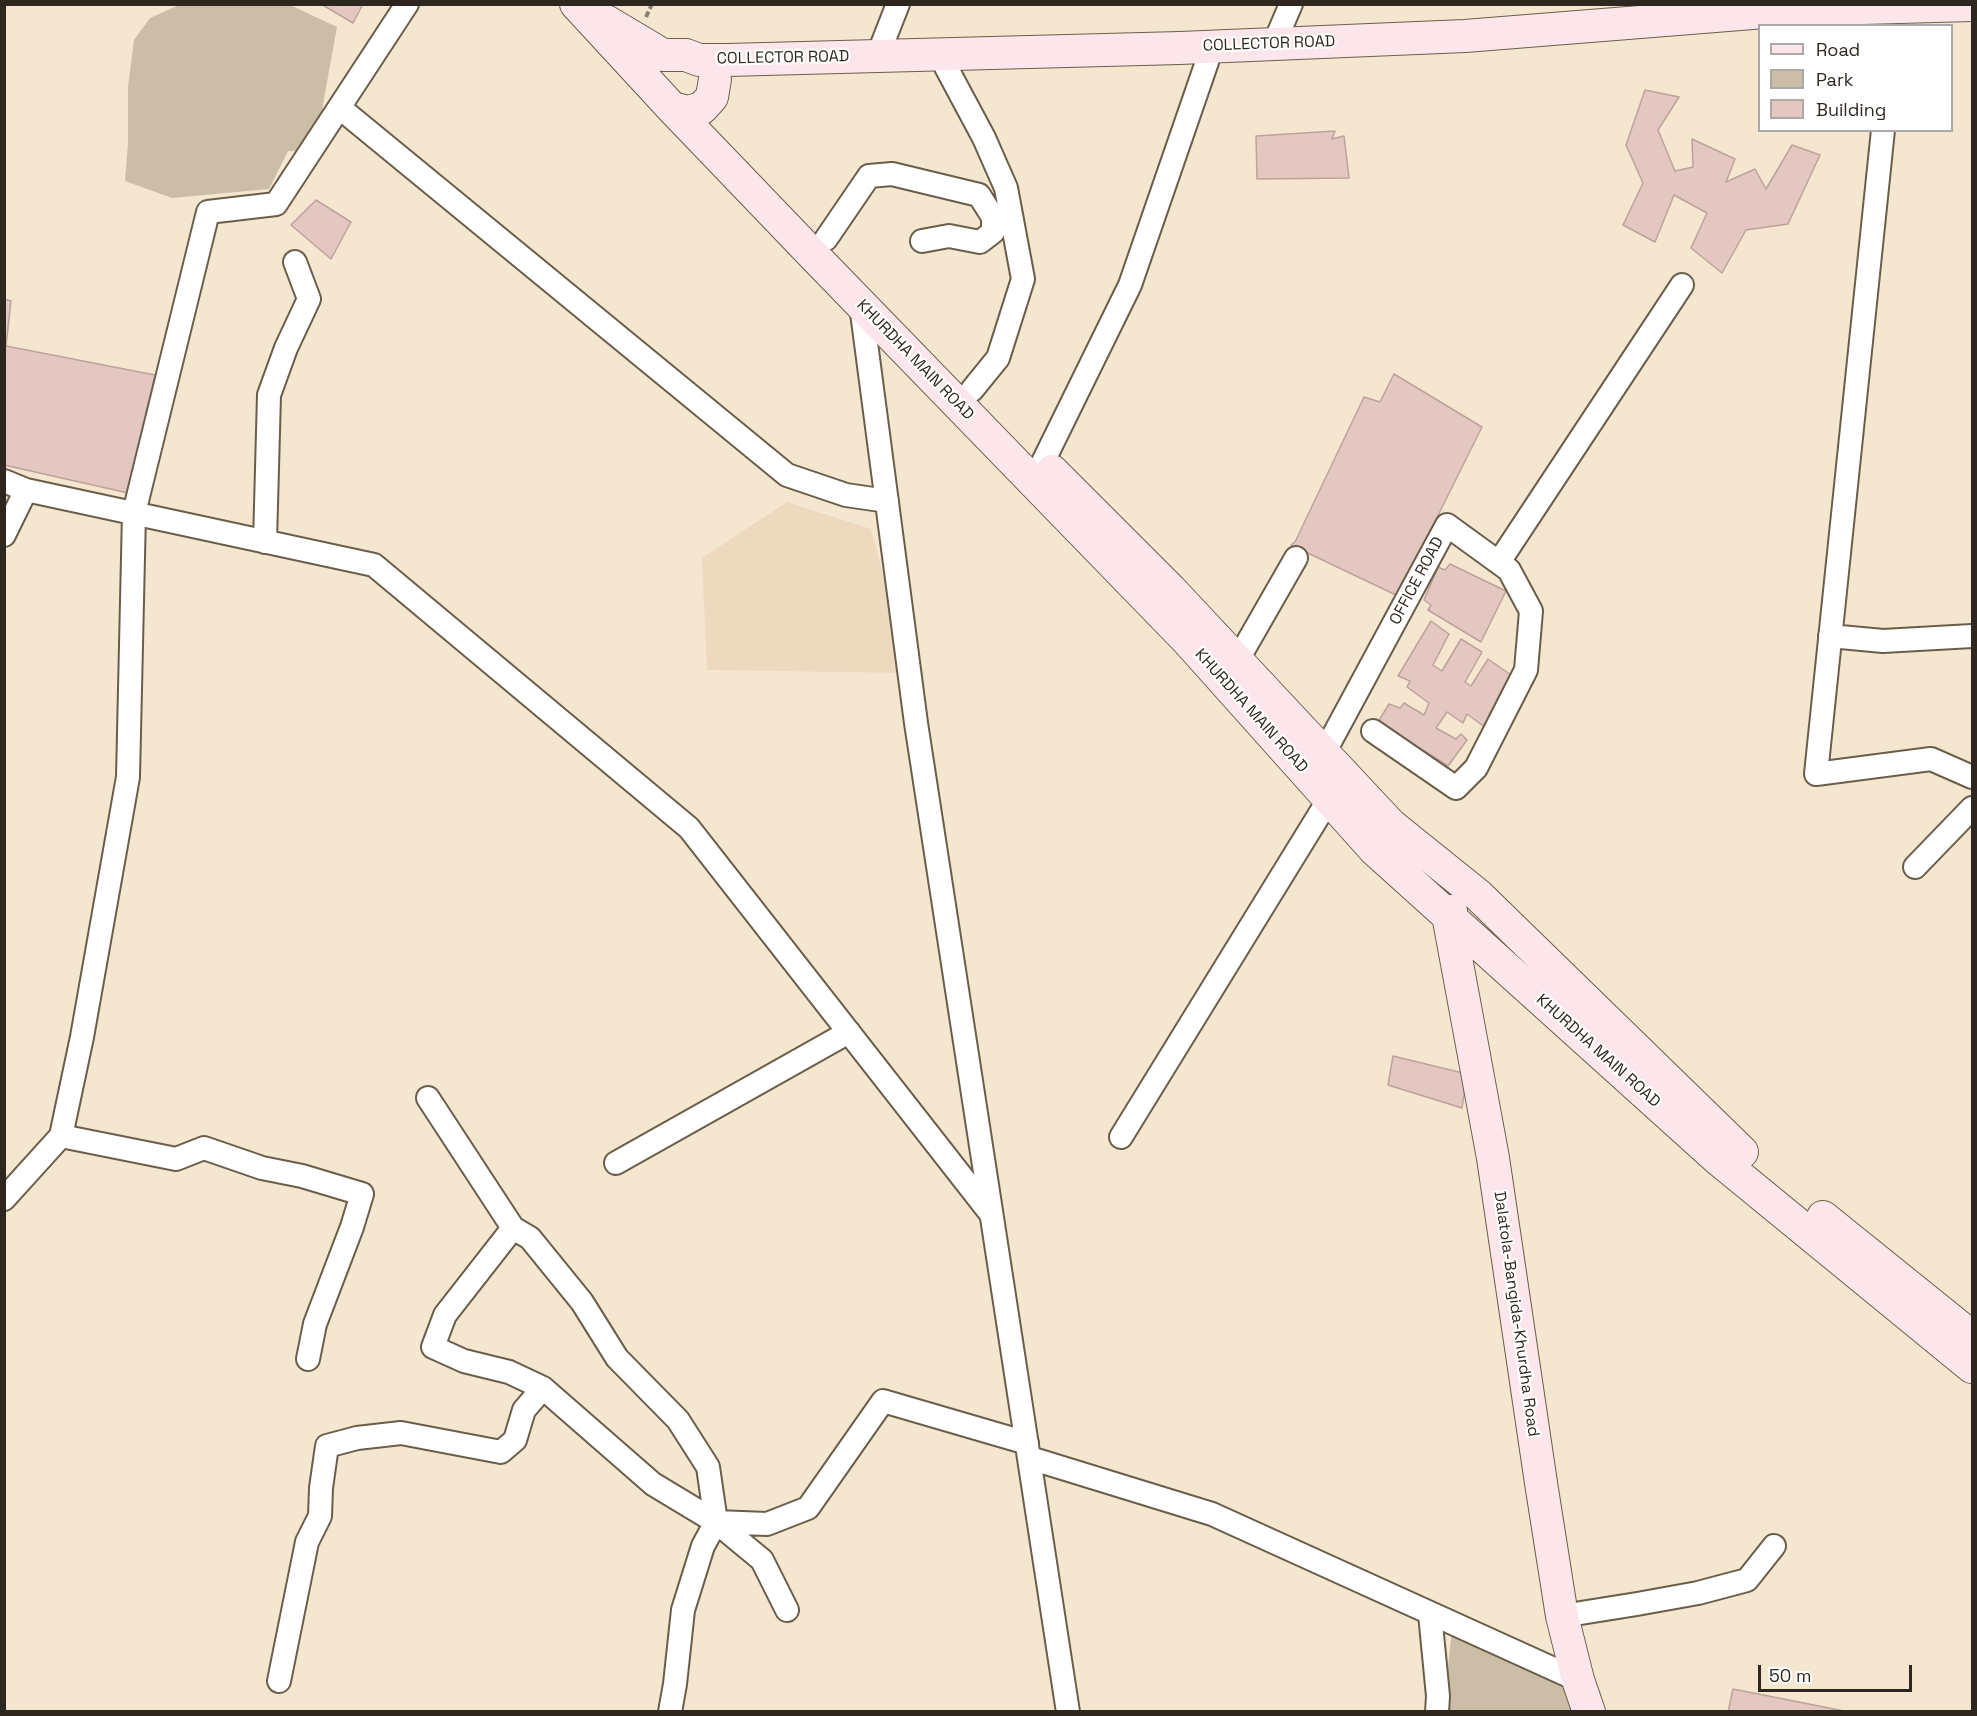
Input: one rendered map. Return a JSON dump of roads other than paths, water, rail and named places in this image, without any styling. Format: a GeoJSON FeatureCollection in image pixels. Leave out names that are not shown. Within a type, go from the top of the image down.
{"type":"FeatureCollection","features":[{"type":"Feature","properties":{"kind":"main road","name":"COLLECTOR ROAD"},"geometry":{"type":"LineString","coordinates":[[578,4],[663,56],[686,55],[707,69],[1207,62],[1464,36],[1616,14],[1790,10],[1895,16],[1972,5]]}},
{"type":"Feature","properties":{"kind":"main road","name":"KHURDHA MAIN ROAD"},"geometry":{"type":"LineString","coordinates":[[578,4],[675,101],[826,240],[1171,590],[1391,825],[1469,887],[1732,1144],[1972,1337]]}},
{"type":"Feature","properties":{"kind":"main road"},"geometry":{"type":"LineString","coordinates":[[1953,27],[1972,27]]}},
{"type":"Feature","properties":{"kind":"main road","name":"COLLECTOR ROAD"},"geometry":{"type":"LineString","coordinates":[[707,69],[878,55],[1275,44],[1343,49],[1758,35]]}},
{"type":"Feature","properties":{"kind":"main road"},"geometry":{"type":"LineString","coordinates":[[663,56],[654,69],[675,101],[712,97],[707,69]]}},
{"type":"Feature","properties":{"kind":"main road","name":"KHURDHA MAIN ROAD"},"geometry":{"type":"LineString","coordinates":[[675,101],[861,305],[1188,641],[1374,849],[1718,1160],[1972,1367]]}},
{"type":"Feature","properties":{"kind":"main road"},"geometry":{"type":"LineString","coordinates":[[1448,915],[1469,887]]}},
{"type":"Feature","properties":{"kind":"main road","name":"Dalatola-Bangida-Khurdha Road"},"geometry":{"type":"LineString","coordinates":[[1448,915],[1493,1158],[1540,1483],[1562,1616],[1578,1680],[1589,1712]]}},
{"type":"Feature","properties":{"kind":"street"},"geometry":{"type":"LineString","coordinates":[[4,1199],[61,1136],[82,1037],[128,777],[134,513],[208,212],[276,204],[407,4]]}},
{"type":"Feature","properties":{"kind":"street"},"geometry":{"type":"LineString","coordinates":[[878,55],[898,4]]}},
{"type":"Feature","properties":{"kind":"street"},"geometry":{"type":"LineString","coordinates":[[1275,44],[1291,4]]}},
{"type":"Feature","properties":{"kind":"street"},"geometry":{"type":"LineString","coordinates":[[1043,462],[1130,285],[1207,62]]}},
{"type":"Feature","properties":{"kind":"street"},"geometry":{"type":"LineString","coordinates":[[946,67],[984,138],[1005,188],[1023,279],[998,358],[972,390]]}},
{"type":"Feature","properties":{"kind":"street"},"geometry":{"type":"LineString","coordinates":[[340,108],[787,475],[846,495],[887,501]]}},
{"type":"Feature","properties":{"kind":"street"},"geometry":{"type":"LineString","coordinates":[[1883,132],[1816,774],[1931,759],[1972,777]]}},
{"type":"Feature","properties":{"kind":"street"},"geometry":{"type":"LineString","coordinates":[[826,240],[869,176],[892,174],[979,195],[993,217],[993,232],[980,242],[949,236],[922,241]]}},
{"type":"Feature","properties":{"kind":"street"},"geometry":{"type":"LineString","coordinates":[[265,542],[269,395],[286,348],[309,299],[295,262]]}},
{"type":"Feature","properties":{"kind":"street"},"geometry":{"type":"LineString","coordinates":[[1499,562],[1682,285]]}},
{"type":"Feature","properties":{"kind":"street"},"geometry":{"type":"LineString","coordinates":[[861,305],[916,723],[1068,1712]]}},
{"type":"Feature","properties":{"kind":"street"},"geometry":{"type":"LineString","coordinates":[[4,481],[26,490],[374,566],[688,828],[992,1215]]}},
{"type":"Feature","properties":{"kind":"street"},"geometry":{"type":"LineString","coordinates":[[4,535],[26,490]]}},
{"type":"Feature","properties":{"kind":"street","name":"OFFICE ROAD"},"geometry":{"type":"LineString","coordinates":[[1323,753],[1447,525],[1509,570],[1531,610],[1526,670],[1476,768],[1456,788],[1373,731]]}},
{"type":"Feature","properties":{"kind":"street"},"geometry":{"type":"LineString","coordinates":[[1237,661],[1296,558]]}},
{"type":"Feature","properties":{"kind":"street"},"geometry":{"type":"LineString","coordinates":[[1830,636],[1883,641],[1972,636]]}},
{"type":"Feature","properties":{"kind":"street"},"geometry":{"type":"LineString","coordinates":[[1121,1137],[1329,798]]}},
{"type":"Feature","properties":{"kind":"street"},"geometry":{"type":"LineString","coordinates":[[1915,867],[1972,808]]}},
{"type":"Feature","properties":{"kind":"street"},"geometry":{"type":"LineString","coordinates":[[616,1163],[849,1032]]}},
{"type":"Feature","properties":{"kind":"street"},"geometry":{"type":"LineString","coordinates":[[428,1098],[513,1228],[530,1238],[582,1302],[617,1358],[678,1420],[708,1467],[716,1522],[703,1546],[683,1610],[670,1712]]}},
{"type":"Feature","properties":{"kind":"street"},"geometry":{"type":"LineString","coordinates":[[61,1136],[176,1159],[204,1148],[262,1168],[302,1176],[362,1194],[352,1227],[315,1324],[308,1359]]}},
{"type":"Feature","properties":{"kind":"street"},"geometry":{"type":"LineString","coordinates":[[513,1228],[445,1315],[433,1347],[464,1361],[509,1372],[543,1388],[653,1484],[716,1522],[762,1560],[787,1610]]}},
{"type":"Feature","properties":{"kind":"street"},"geometry":{"type":"LineString","coordinates":[[279,1681],[307,1542],[320,1516],[327,1446],[357,1438],[401,1433],[501,1452],[515,1440],[524,1410],[543,1388]]}},
{"type":"Feature","properties":{"kind":"street"},"geometry":{"type":"LineString","coordinates":[[716,1522],[767,1524],[808,1508],[883,1401],[1212,1514],[1578,1680]]}},
{"type":"Feature","properties":{"kind":"street"},"geometry":{"type":"LineString","coordinates":[[1562,1616],[1677,1597],[1747,1580],[1774,1546]]}},
{"type":"Feature","properties":{"kind":"street"},"geometry":{"type":"LineString","coordinates":[[1430,1614],[1438,1696],[1437,1712]]}}]}
